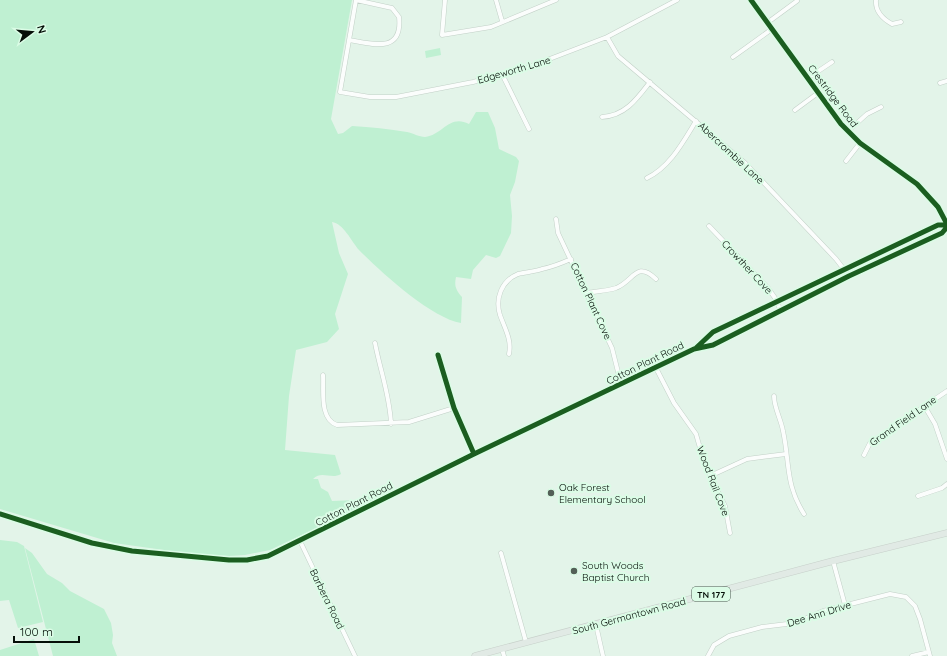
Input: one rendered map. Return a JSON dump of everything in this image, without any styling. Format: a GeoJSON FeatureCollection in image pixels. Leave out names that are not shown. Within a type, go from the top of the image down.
{"type":"FeatureCollection","features":[{"type":"Feature","properties":{"kind":"main road","name":"South Germantown Road"},"geometry":{"type":"LineString","coordinates":[[474,656],[596,625],[833,561],[947,533]]}},
{"type":"Feature","properties":{"kind":"street"},"geometry":{"type":"LineString","coordinates":[[356,0],[392,8],[399,17],[398,32],[395,39],[386,44],[377,45],[349,40],[356,0]]}},
{"type":"Feature","properties":{"kind":"street"},"geometry":{"type":"LineString","coordinates":[[446,0],[442,35],[491,27],[502,21],[556,0]]}},
{"type":"Feature","properties":{"kind":"street"},"geometry":{"type":"LineString","coordinates":[[496,0],[502,21]]}},
{"type":"Feature","properties":{"kind":"street","name":"Edgeworth Lane"},"geometry":{"type":"LineString","coordinates":[[349,40],[340,92],[365,96],[396,97],[502,74],[548,61],[607,37],[677,0]]}},
{"type":"Feature","properties":{"kind":"street","name":"Crestridge Road"},"geometry":{"type":"LineString","coordinates":[[751,0],[818,93],[848,131],[860,143],[918,184],[938,207],[947,225]]}},
{"type":"Feature","properties":{"kind":"street"},"geometry":{"type":"LineString","coordinates":[[876,0],[878,13],[886,21],[892,24],[901,22]]}},
{"type":"Feature","properties":{"kind":"street"},"geometry":{"type":"LineString","coordinates":[[767,23],[797,1]]}},
{"type":"Feature","properties":{"kind":"street"},"geometry":{"type":"LineString","coordinates":[[733,56],[772,29]]}},
{"type":"Feature","properties":{"kind":"street","name":"Abercrombie Lane"},"geometry":{"type":"LineString","coordinates":[[607,37],[615,54],[745,163],[850,276]]}},
{"type":"Feature","properties":{"kind":"street"},"geometry":{"type":"LineString","coordinates":[[808,78],[832,62]]}},
{"type":"Feature","properties":{"kind":"street"},"geometry":{"type":"LineString","coordinates":[[502,74],[529,130]]}},
{"type":"Feature","properties":{"kind":"street"},"geometry":{"type":"LineString","coordinates":[[940,83],[947,81]]}},
{"type":"Feature","properties":{"kind":"street"},"geometry":{"type":"LineString","coordinates":[[602,117],[615,114],[628,107],[650,82]]}},
{"type":"Feature","properties":{"kind":"street"},"geometry":{"type":"LineString","coordinates":[[795,110],[818,93]]}},
{"type":"Feature","properties":{"kind":"street"},"geometry":{"type":"LineString","coordinates":[[848,131],[867,114],[881,107]]}},
{"type":"Feature","properties":{"kind":"street"},"geometry":{"type":"LineString","coordinates":[[647,178],[657,173],[674,154],[696,121]]}},
{"type":"Feature","properties":{"kind":"street"},"geometry":{"type":"LineString","coordinates":[[846,161],[860,143]]}},
{"type":"Feature","properties":{"kind":"street","name":"Cotton Plant Cove"},"geometry":{"type":"LineString","coordinates":[[556,219],[558,233],[612,348],[622,384]]}},
{"type":"Feature","properties":{"kind":"street","name":"Cotton Plant Road"},"geometry":{"type":"LineString","coordinates":[[694,349],[713,332],[844,268],[938,226],[947,225]]}},
{"type":"Feature","properties":{"kind":"street","name":"Cotton Plant Road"},"geometry":{"type":"LineString","coordinates":[[0,514],[92,543],[132,551],[210,559],[258,558],[300,541],[474,454],[694,349],[713,345],[850,276],[942,233],[947,225]]}},
{"type":"Feature","properties":{"kind":"street","name":"Crowther Cove"},"geometry":{"type":"LineString","coordinates":[[709,226],[768,288],[777,301],[780,311]]}},
{"type":"Feature","properties":{"kind":"street"},"geometry":{"type":"LineString","coordinates":[[509,354],[510,341],[498,305],[498,298],[504,285],[519,274],[541,270],[571,259]]}},
{"type":"Feature","properties":{"kind":"street"},"geometry":{"type":"LineString","coordinates":[[587,293],[615,288],[642,271],[648,271],[656,279]]}},
{"type":"Feature","properties":{"kind":"street"},"geometry":{"type":"LineString","coordinates":[[375,343],[381,374],[389,399],[391,424]]}},
{"type":"Feature","properties":{"kind":"street"},"geometry":{"type":"LineString","coordinates":[[438,355],[454,408],[474,454]]}},
{"type":"Feature","properties":{"kind":"street","name":"Wood Rail Cove"},"geometry":{"type":"LineString","coordinates":[[656,368],[674,402],[696,434],[704,462],[725,506],[730,533]]}},
{"type":"Feature","properties":{"kind":"street"},"geometry":{"type":"LineString","coordinates":[[323,375],[325,414],[327,420],[340,425],[391,424],[417,420],[454,408]]}},
{"type":"Feature","properties":{"kind":"street","name":"Grand Field Lane"},"geometry":{"type":"LineString","coordinates":[[864,455],[870,443],[947,391]]}},
{"type":"Feature","properties":{"kind":"street"},"geometry":{"type":"LineString","coordinates":[[774,396],[775,407],[784,432],[790,484],[804,514]]}},
{"type":"Feature","properties":{"kind":"street"},"geometry":{"type":"LineString","coordinates":[[925,407],[936,424],[947,459]]}},
{"type":"Feature","properties":{"kind":"street"},"geometry":{"type":"LineString","coordinates":[[710,476],[743,460],[786,454]]}},
{"type":"Feature","properties":{"kind":"street"},"geometry":{"type":"LineString","coordinates":[[918,496],[942,488],[947,484]]}},
{"type":"Feature","properties":{"kind":"street","name":"Barbera Road"},"geometry":{"type":"LineString","coordinates":[[300,541],[355,656]]}},
{"type":"Feature","properties":{"kind":"street"},"geometry":{"type":"LineString","coordinates":[[501,553],[526,642]]}},
{"type":"Feature","properties":{"kind":"street"},"geometry":{"type":"LineString","coordinates":[[833,561],[845,605]]}},
{"type":"Feature","properties":{"kind":"street","name":"Dee Ann Drive"},"geometry":{"type":"LineString","coordinates":[[708,656],[711,648],[717,642],[729,636],[762,627],[795,623],[817,613],[890,594],[906,597],[918,612],[929,654]]}},
{"type":"Feature","properties":{"kind":"street"},"geometry":{"type":"LineString","coordinates":[[596,625],[603,656]]}},
{"type":"Feature","properties":{"kind":"street"},"geometry":{"type":"LineString","coordinates":[[502,649],[504,656]]}},
{"type":"Feature","properties":{"kind":"street"},"geometry":{"type":"LineString","coordinates":[[912,656],[929,654]]}},
{"type":"Feature","properties":{"kind":"green space"},"geometry":{"type":"Polygon","coordinates":[[[0,0],[352,0],[331,119],[338,134],[343,133],[352,126],[400,131],[425,137],[437,133],[451,123],[462,122],[469,124],[476,112],[488,112],[495,128],[499,149],[516,157],[519,161],[515,182],[510,195],[512,216],[511,233],[500,256],[496,258],[486,255],[473,270],[471,279],[456,277],[456,288],[462,297],[461,323],[436,313],[421,304],[380,270],[359,250],[340,226],[332,222],[339,253],[348,274],[335,314],[339,329],[327,342],[296,350],[289,396],[285,450],[335,455],[341,474],[337,476],[320,475],[313,479],[318,479],[321,488],[328,492],[332,501],[357,500],[373,494],[376,500],[270,550],[245,555],[229,556],[185,553],[114,543],[0,509],[0,0]]]}},
{"type":"Feature","properties":{"kind":"green space"},"geometry":{"type":"Polygon","coordinates":[[[440,48],[441,55],[426,58],[425,51],[440,48]]]}},
{"type":"Feature","properties":{"kind":"green space"},"geometry":{"type":"Polygon","coordinates":[[[0,540],[17,542],[24,546],[43,622],[18,628],[9,600],[0,601],[0,540]]]}},
{"type":"Feature","properties":{"kind":"green space"},"geometry":{"type":"Polygon","coordinates":[[[25,548],[32,553],[47,574],[62,583],[70,591],[104,609],[111,623],[113,635],[112,643],[117,656],[53,656],[25,548]]]}},
{"type":"Feature","properties":{"kind":"green space"},"geometry":{"type":"Polygon","coordinates":[[[34,639],[39,656],[0,656],[0,650],[34,639]]]}},
{"type":"Feature","properties":{"kind":"cycle path"},"geometry":{"type":"LineString","coordinates":[[751,0],[841,124],[860,143],[917,184],[938,207],[947,224]]}},
{"type":"Feature","properties":{"kind":"cycle path"},"geometry":{"type":"LineString","coordinates":[[696,348],[713,332],[938,225],[947,225]]}},
{"type":"Feature","properties":{"kind":"cycle path"},"geometry":{"type":"LineString","coordinates":[[0,514],[92,543],[132,551],[229,560],[247,560],[268,556],[474,454],[694,349],[713,345],[849,276],[942,233],[947,227]]}},
{"type":"Feature","properties":{"kind":"cycle path"},"geometry":{"type":"LineString","coordinates":[[438,355],[454,408],[474,454]]}},
{"type":"Feature","properties":{"kind":"place","name":"Oak Forest Elementary School"},"geometry":{"type":"Point","coordinates":[551,493]}},
{"type":"Feature","properties":{"kind":"place","name":"South Woods Baptist Church"},"geometry":{"type":"Point","coordinates":[574,571]}}]}
